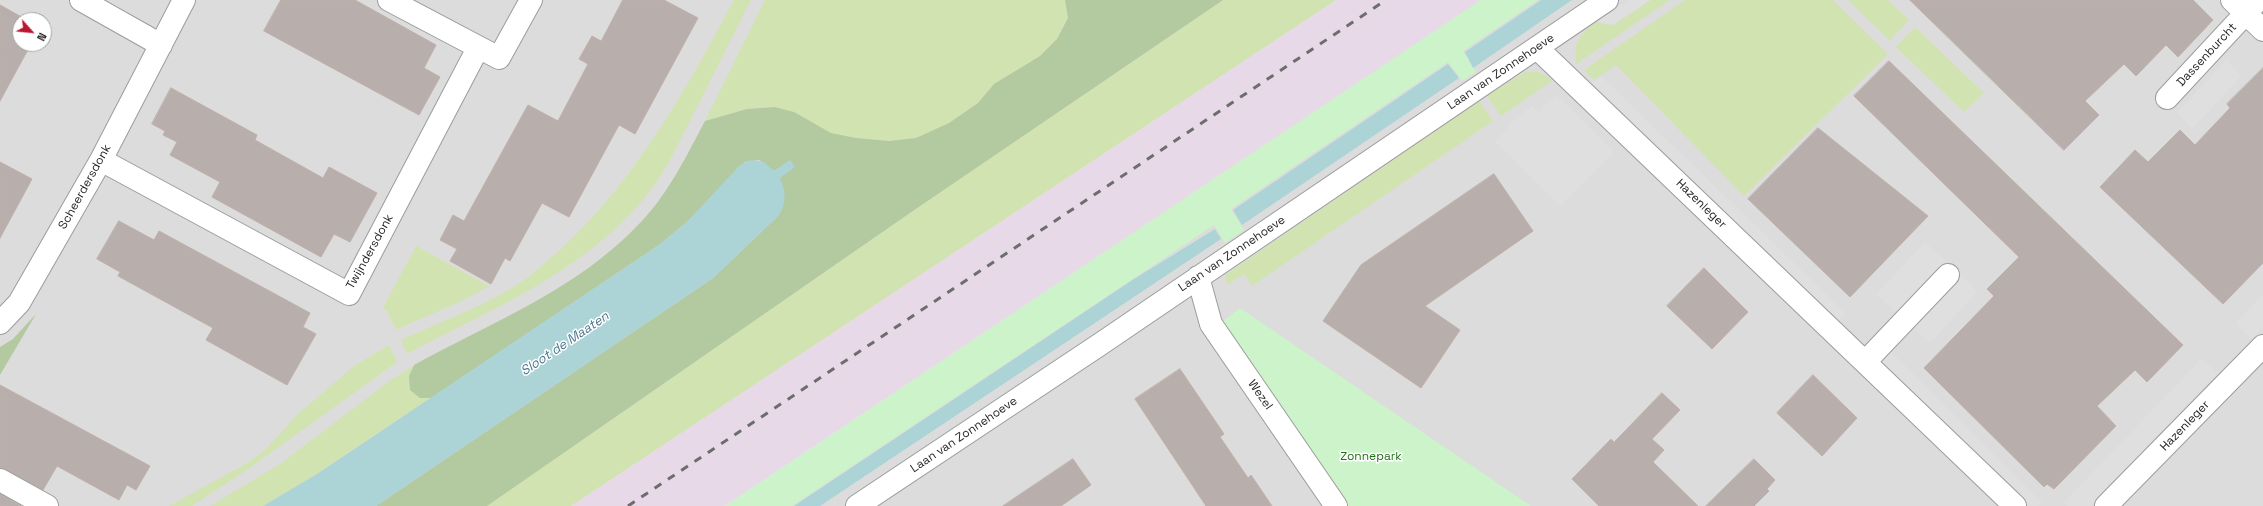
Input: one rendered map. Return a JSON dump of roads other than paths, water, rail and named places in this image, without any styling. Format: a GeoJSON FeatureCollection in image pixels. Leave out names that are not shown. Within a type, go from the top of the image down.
{"type":"FeatureCollection","features":[{"type":"Feature","properties":{"kind":"street"},"geometry":{"type":"LineString","coordinates":[[81,0],[161,44]]}},
{"type":"Feature","properties":{"kind":"street","name":"Scheerdersdonk"},"geometry":{"type":"LineString","coordinates":[[0,323],[19,303],[101,160],[184,0]]}},
{"type":"Feature","properties":{"kind":"street"},"geometry":{"type":"LineString","coordinates":[[389,0],[499,58],[531,0]]}},
{"type":"Feature","properties":{"kind":"street","name":"Laan van Zonnehoeve"},"geometry":{"type":"LineString","coordinates":[[857,506],[885,498],[1198,277],[1607,0]]}},
{"type":"Feature","properties":{"kind":"street","name":"Dassenburcht"},"geometry":{"type":"LineString","coordinates":[[2167,98],[2246,4],[2263,30]]}},
{"type":"Feature","properties":{"kind":"street","name":"Twijndersdonk"},"geometry":{"type":"LineString","coordinates":[[101,160],[349,294],[478,48]]}},
{"type":"Feature","properties":{"kind":"street","name":"Hazenleger"},"geometry":{"type":"LineString","coordinates":[[1537,48],[1866,361],[2015,506]]}},
{"type":"Feature","properties":{"kind":"street"},"geometry":{"type":"LineString","coordinates":[[1866,361],[1948,275]]}},
{"type":"Feature","properties":{"kind":"street","name":"Wezel"},"geometry":{"type":"LineString","coordinates":[[1198,277],[1211,324],[1336,506]]}},
{"type":"Feature","properties":{"kind":"street","name":"Hazenleger"},"geometry":{"type":"LineString","coordinates":[[2106,506],[2263,346]]}},
{"type":"Feature","properties":{"kind":"street"},"geometry":{"type":"LineString","coordinates":[[0,480],[47,506]]}},
{"type":"Feature","properties":{"kind":"water"},"geometry":{"type":"Polygon","coordinates":[[[1541,0],[1572,0],[1473,68],[1465,52],[1541,0]]]}},
{"type":"Feature","properties":{"kind":"water"},"geometry":{"type":"Polygon","coordinates":[[[1448,64],[1459,78],[1242,225],[1233,210],[1448,64]]]}},
{"type":"Feature","properties":{"kind":"water","name":"Sloot de Maaten"},"geometry":{"type":"Polygon","coordinates":[[[751,160],[764,162],[774,171],[790,160],[795,167],[780,178],[785,198],[783,207],[778,216],[713,278],[376,506],[263,506],[317,474],[659,245],[687,222],[740,165],[751,160]]]}},
{"type":"Feature","properties":{"kind":"water"},"geometry":{"type":"Polygon","coordinates":[[[1215,229],[1221,239],[820,506],[794,506],[1134,279],[1215,229]]]}},
{"type":"Feature","properties":{"kind":"railway"},"geometry":{"type":"LineString","coordinates":[[628,506],[1386,0]]}},
{"type":"Feature","properties":{"kind":"park label","name":"Zonnepark"},"geometry":{"type":"Point","coordinates":[1371,457]}}]}
